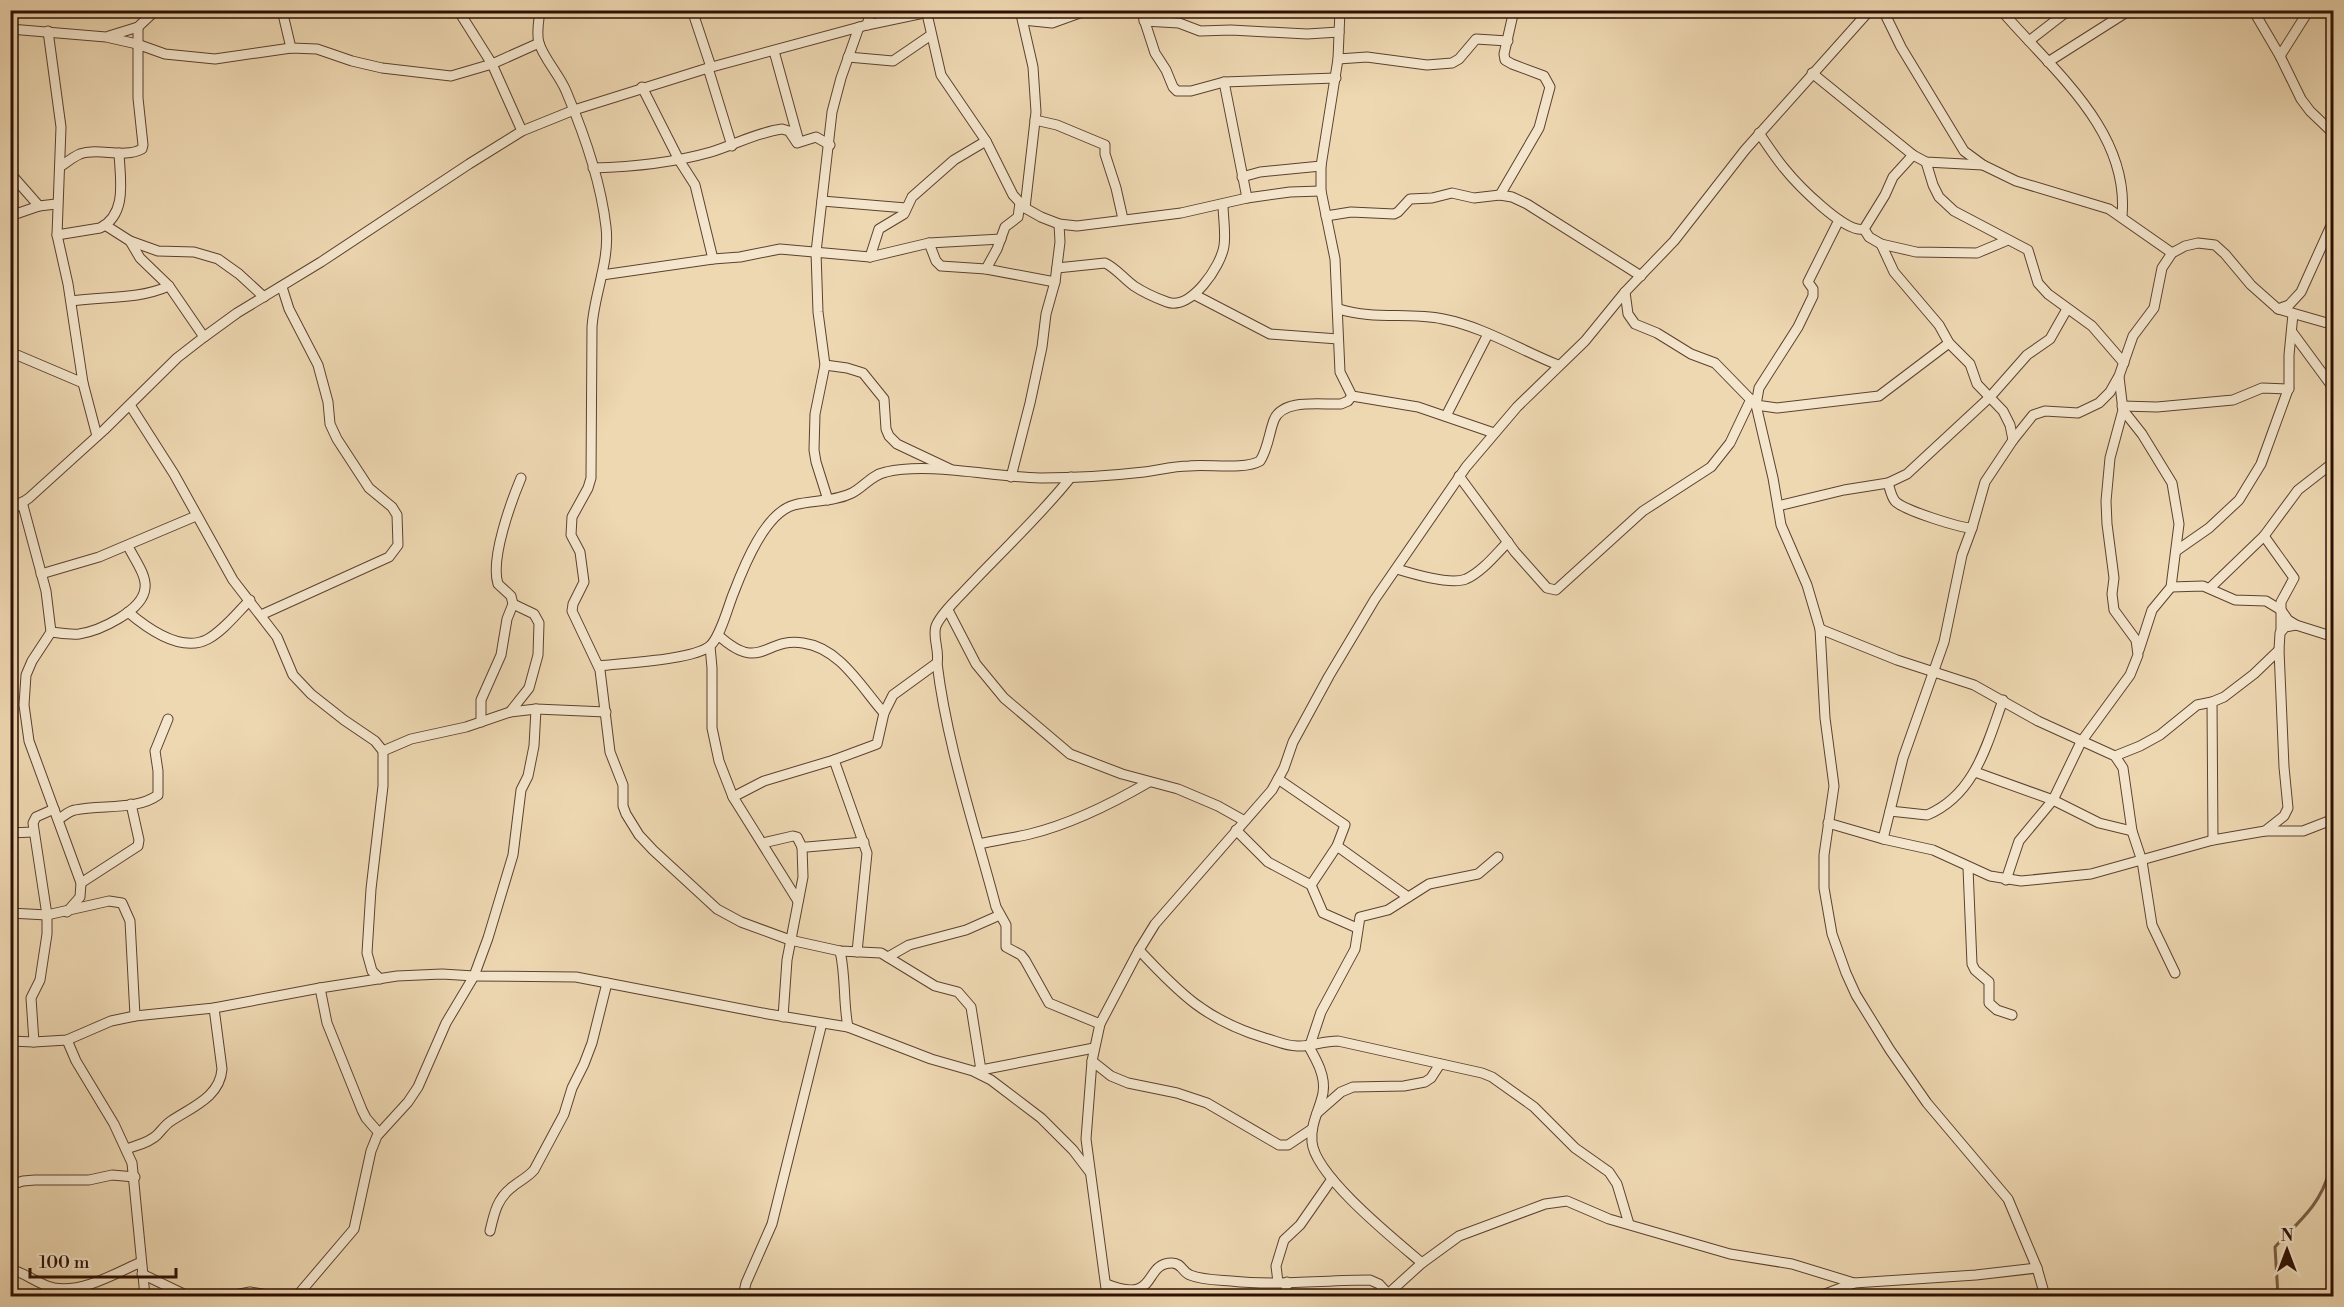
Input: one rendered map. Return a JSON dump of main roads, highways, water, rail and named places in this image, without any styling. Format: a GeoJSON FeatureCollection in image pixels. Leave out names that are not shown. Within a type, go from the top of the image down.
{"type":"FeatureCollection","features":[{"type":"Feature","properties":{"kind":"waterway"},"geometry":{"type":"LineString","coordinates":[[2278,1296],[2275,1247],[2307,1213],[2325,1184],[2330,1164],[2328,1133],[2334,1112]]}}]}
